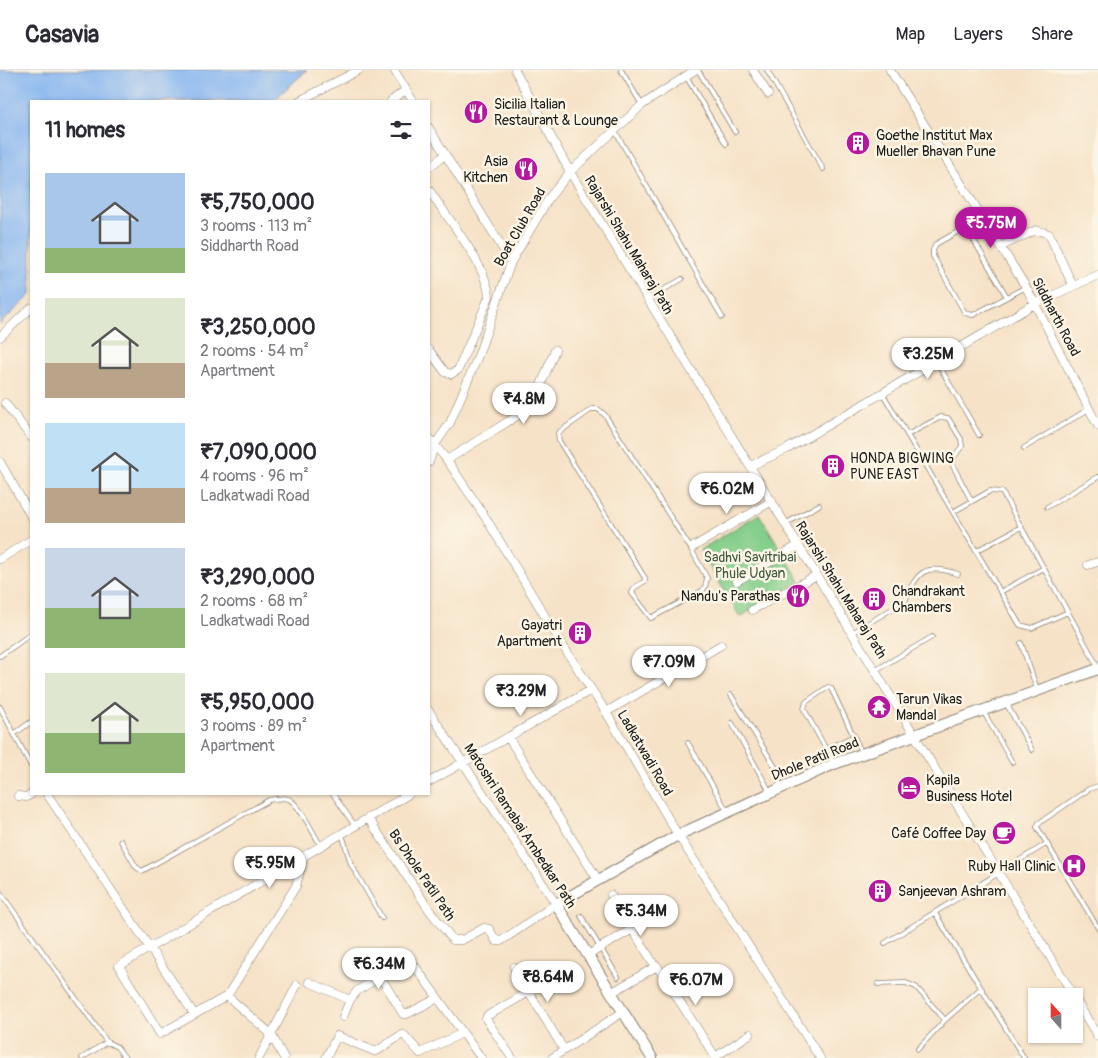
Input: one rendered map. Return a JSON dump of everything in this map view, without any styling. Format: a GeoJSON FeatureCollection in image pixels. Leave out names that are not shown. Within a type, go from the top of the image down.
{"type":"FeatureCollection","features":[{"type":"Feature","properties":{"kind":"street"},"geometry":{"type":"LineString","coordinates":[[301,100],[359,70]]}},
{"type":"Feature","properties":{"kind":"street"},"geometry":{"type":"LineString","coordinates":[[394,70],[411,100]]}},
{"type":"Feature","properties":{"kind":"street","name":"Rajarshi Shahu Maharaj Path"},"geometry":{"type":"LineString","coordinates":[[515,70],[570,172],[1069,988]]}},
{"type":"Feature","properties":{"kind":"street","name":"Boat Club Road"},"geometry":{"type":"LineString","coordinates":[[431,447],[450,423],[511,262],[549,198],[570,172],[642,105],[697,70]]}},
{"type":"Feature","properties":{"kind":"street"},"geometry":{"type":"LineString","coordinates":[[753,70],[768,94]]}},
{"type":"Feature","properties":{"kind":"street","name":"Siddharth Road"},"geometry":{"type":"LineString","coordinates":[[890,70],[984,216],[1036,303],[1098,426]]}},
{"type":"Feature","properties":{"kind":"street"},"geometry":{"type":"LineString","coordinates":[[392,100],[406,90]]}},
{"type":"Feature","properties":{"kind":"street"},"geometry":{"type":"LineString","coordinates":[[430,130],[511,262]]}},
{"type":"Feature","properties":{"kind":"street"},"geometry":{"type":"LineString","coordinates":[[430,166],[445,155]]}},
{"type":"Feature","properties":{"kind":"street"},"geometry":{"type":"LineString","coordinates":[[430,192],[476,262],[488,288],[489,297],[458,370],[451,374],[445,372],[430,351]]}},
{"type":"Feature","properties":{"kind":"street"},"geometry":{"type":"LineString","coordinates":[[1002,246],[1036,230],[1049,234],[1073,286]]}},
{"type":"Feature","properties":{"kind":"street"},"geometry":{"type":"LineString","coordinates":[[750,466],[787,448],[883,394],[1036,303],[1098,275]]}},
{"type":"Feature","properties":{"kind":"street"},"geometry":{"type":"LineString","coordinates":[[488,288],[501,290]]}},
{"type":"Feature","properties":{"kind":"street"},"geometry":{"type":"LineString","coordinates":[[0,337],[30,309]]}},
{"type":"Feature","properties":{"kind":"street"},"geometry":{"type":"LineString","coordinates":[[447,460],[528,409],[535,400],[555,350]]}},
{"type":"Feature","properties":{"kind":"street"},"geometry":{"type":"LineString","coordinates":[[5,403],[30,436]]}},
{"type":"Feature","properties":{"kind":"street","name":"Ladkatwadi Road"},"geometry":{"type":"LineString","coordinates":[[431,447],[447,460],[487,520],[606,712],[678,835],[820,1058]]}},
{"type":"Feature","properties":{"kind":"street"},"geometry":{"type":"LineString","coordinates":[[0,462],[30,514]]}},
{"type":"Feature","properties":{"kind":"street"},"geometry":{"type":"LineString","coordinates":[[692,548],[772,502]]}},
{"type":"Feature","properties":{"kind":"street"},"geometry":{"type":"LineString","coordinates":[[0,559],[30,541]]}},
{"type":"Feature","properties":{"kind":"street"},"geometry":{"type":"LineString","coordinates":[[737,581],[799,545]]}},
{"type":"Feature","properties":{"kind":"street"},"geometry":{"type":"LineString","coordinates":[[1088,565],[1098,562]]}},
{"type":"Feature","properties":{"kind":"street"},"geometry":{"type":"LineString","coordinates":[[752,610],[817,575]]}},
{"type":"Feature","properties":{"kind":"street"},"geometry":{"type":"LineString","coordinates":[[606,712],[721,645]]}},
{"type":"Feature","properties":{"kind":"street","name":"Dhole Patil Road"},"geometry":{"type":"LineString","coordinates":[[556,904],[678,835],[727,811],[834,764],[1098,668]]}},
{"type":"Feature","properties":{"kind":"street"},"geometry":{"type":"LineString","coordinates":[[430,781],[591,690]]}},
{"type":"Feature","properties":{"kind":"street","name":"Matoshri Ramabai Ambedkar Path"},"geometry":{"type":"LineString","coordinates":[[430,713],[556,904],[652,1058]]}},
{"type":"Feature","properties":{"kind":"street"},"geometry":{"type":"LineString","coordinates":[[508,737],[598,880]]}},
{"type":"Feature","properties":{"kind":"street"},"geometry":{"type":"LineString","coordinates":[[18,796],[26,797],[30,795]]}},
{"type":"Feature","properties":{"kind":"street"},"geometry":{"type":"LineString","coordinates":[[48,795],[151,946],[194,1014]]}},
{"type":"Feature","properties":{"kind":"street"},"geometry":{"type":"LineString","coordinates":[[304,856],[296,886],[227,996],[160,1034],[118,966],[151,946],[304,856],[321,846],[342,834],[398,797]]}},
{"type":"Feature","properties":{"kind":"street","name":"Bs Dhole Patil Path"},"geometry":{"type":"LineString","coordinates":[[368,818],[430,911],[453,940],[462,940],[484,928],[489,929],[496,941],[501,941],[556,904]]}},
{"type":"Feature","properties":{"kind":"street"},"geometry":{"type":"LineString","coordinates":[[611,895],[652,961]]}},
{"type":"Feature","properties":{"kind":"street"},"geometry":{"type":"LineString","coordinates":[[588,955],[663,911]]}},
{"type":"Feature","properties":{"kind":"street"},"geometry":{"type":"LineString","coordinates":[[343,1018],[350,1000],[357,991],[409,958],[481,1058]]}},
{"type":"Feature","properties":{"kind":"street"},"geometry":{"type":"LineString","coordinates":[[611,993],[657,966],[716,1058],[750,1034]]}},
{"type":"Feature","properties":{"kind":"street"},"geometry":{"type":"LineString","coordinates":[[514,967],[564,1050]]}},
{"type":"Feature","properties":{"kind":"street"},"geometry":{"type":"LineString","coordinates":[[380,976],[403,1014],[438,998]]}},
{"type":"Feature","properties":{"kind":"street"},"geometry":{"type":"LineString","coordinates":[[309,982],[350,1000]]}},
{"type":"Feature","properties":{"kind":"street"},"geometry":{"type":"LineString","coordinates":[[259,1058],[297,984]]}},
{"type":"Feature","properties":{"kind":"street"},"geometry":{"type":"LineString","coordinates":[[512,1058],[486,1019],[487,1016],[529,992]]}},
{"type":"Feature","properties":{"kind":"street"},"geometry":{"type":"LineString","coordinates":[[227,996],[271,1034],[284,1058]]}},
{"type":"Feature","properties":{"kind":"street","name":"Rajarshi Shahu Maharaj Path"},"geometry":{"type":"LineString","coordinates":[[1083,1011],[1098,1037]]}},
{"type":"Feature","properties":{"kind":"street"},"geometry":{"type":"LineString","coordinates":[[552,1058],[622,1012]]}},
{"type":"Feature","properties":{"kind":"street"},"geometry":{"type":"LineString","coordinates":[[326,1058],[337,1036],[377,1051],[401,1035],[404,1035],[420,1053],[463,1033]]}},
{"type":"Feature","properties":{"kind":"lane"},"geometry":{"type":"LineString","coordinates":[[621,70],[642,105]]}},
{"type":"Feature","properties":{"kind":"lane"},"geometry":{"type":"LineString","coordinates":[[697,70],[734,132]]}},
{"type":"Feature","properties":{"kind":"lane"},"geometry":{"type":"LineString","coordinates":[[767,70],[823,169]]}},
{"type":"Feature","properties":{"kind":"lane"},"geometry":{"type":"LineString","coordinates":[[686,76],[726,144]]}},
{"type":"Feature","properties":{"kind":"lane"},"geometry":{"type":"LineString","coordinates":[[615,130],[722,317]]}},
{"type":"Feature","properties":{"kind":"lane"},"geometry":{"type":"LineString","coordinates":[[984,216],[936,244],[933,250],[933,256],[965,313],[973,315],[1026,287]]}},
{"type":"Feature","properties":{"kind":"lane"},"geometry":{"type":"LineString","coordinates":[[966,227],[1007,297]]}},
{"type":"Feature","properties":{"kind":"lane"},"geometry":{"type":"LineString","coordinates":[[648,299],[682,279]]}},
{"type":"Feature","properties":{"kind":"lane"},"geometry":{"type":"LineString","coordinates":[[937,362],[979,435]]}},
{"type":"Feature","properties":{"kind":"lane"},"geometry":{"type":"LineString","coordinates":[[883,394],[1020,625],[1032,628],[1068,612]]}},
{"type":"Feature","properties":{"kind":"lane"},"geometry":{"type":"LineString","coordinates":[[592,409],[598,409],[605,415],[692,548],[707,578],[706,587],[650,618],[632,593],[645,578],[559,441],[558,433],[592,409]]}},
{"type":"Feature","properties":{"kind":"lane"},"geometry":{"type":"LineString","coordinates":[[1024,448],[1089,409]]}},
{"type":"Feature","properties":{"kind":"lane"},"geometry":{"type":"LineString","coordinates":[[907,435],[941,417],[948,418],[961,439],[962,446],[954,457],[952,464],[971,500]]}},
{"type":"Feature","properties":{"kind":"lane"},"geometry":{"type":"LineString","coordinates":[[1047,507],[1098,477]]}},
{"type":"Feature","properties":{"kind":"lane"},"geometry":{"type":"LineString","coordinates":[[953,512],[971,500],[990,491],[1002,492],[1098,668]]}},
{"type":"Feature","properties":{"kind":"lane"},"geometry":{"type":"LineString","coordinates":[[786,524],[819,505]]}},
{"type":"Feature","properties":{"kind":"lane"},"geometry":{"type":"LineString","coordinates":[[976,551],[1021,526]]}},
{"type":"Feature","properties":{"kind":"lane"},"geometry":{"type":"LineString","coordinates":[[1000,592],[1044,568]]}},
{"type":"Feature","properties":{"kind":"lane"},"geometry":{"type":"LineString","coordinates":[[852,633],[906,601],[911,585],[918,574],[928,569],[944,569],[958,574]]}},
{"type":"Feature","properties":{"kind":"lane"},"geometry":{"type":"LineString","coordinates":[[0,656],[30,635]]}},
{"type":"Feature","properties":{"kind":"lane"},"geometry":{"type":"LineString","coordinates":[[876,670],[932,637]]}},
{"type":"Feature","properties":{"kind":"lane"},"geometry":{"type":"LineString","coordinates":[[1021,643],[1037,691]]}},
{"type":"Feature","properties":{"kind":"lane"},"geometry":{"type":"LineString","coordinates":[[834,764],[804,709],[806,702],[823,689],[831,688],[862,754]]}},
{"type":"Feature","properties":{"kind":"lane"},"geometry":{"type":"LineString","coordinates":[[731,695],[777,770],[775,790]]}},
{"type":"Feature","properties":{"kind":"lane"},"geometry":{"type":"LineString","coordinates":[[1006,703],[1032,750]]}},
{"type":"Feature","properties":{"kind":"lane"},"geometry":{"type":"LineString","coordinates":[[0,707],[30,764]]}},
{"type":"Feature","properties":{"kind":"lane"},"geometry":{"type":"LineString","coordinates":[[983,711],[1012,762]]}},
{"type":"Feature","properties":{"kind":"lane"},"geometry":{"type":"LineString","coordinates":[[14,734],[30,723]]}},
{"type":"Feature","properties":{"kind":"lane"},"geometry":{"type":"LineString","coordinates":[[732,723],[775,790]]}},
{"type":"Feature","properties":{"kind":"lane"},"geometry":{"type":"LineString","coordinates":[[826,749],[854,736]]}},
{"type":"Feature","properties":{"kind":"lane"},"geometry":{"type":"LineString","coordinates":[[688,743],[727,811]]}},
{"type":"Feature","properties":{"kind":"lane"},"geometry":{"type":"LineString","coordinates":[[1098,786],[1088,789],[1039,823],[1037,828],[1098,928]]}},
{"type":"Feature","properties":{"kind":"lane"},"geometry":{"type":"LineString","coordinates":[[334,795],[355,826]]}},
{"type":"Feature","properties":{"kind":"lane"},"geometry":{"type":"LineString","coordinates":[[121,841],[136,867],[142,871],[147,870],[269,800],[281,798],[289,799],[298,808],[321,846]]}},
{"type":"Feature","properties":{"kind":"lane"},"geometry":{"type":"LineString","coordinates":[[342,834],[351,864],[382,918]]}},
{"type":"Feature","properties":{"kind":"lane"},"geometry":{"type":"LineString","coordinates":[[885,943],[1046,844]]}},
{"type":"Feature","properties":{"kind":"lane"},"geometry":{"type":"LineString","coordinates":[[0,892],[107,1042],[117,1048],[125,1058]]}},
{"type":"Feature","properties":{"kind":"lane"},"geometry":{"type":"LineString","coordinates":[[935,913],[1024,1058]]}},
{"type":"Feature","properties":{"kind":"lane"},"geometry":{"type":"LineString","coordinates":[[581,916],[618,977]]}},
{"type":"Feature","properties":{"kind":"lane"},"geometry":{"type":"LineString","coordinates":[[878,984],[906,983],[916,986],[945,1020]]}},
{"type":"Feature","properties":{"kind":"lane"},"geometry":{"type":"LineString","coordinates":[[918,1049],[945,1020],[981,988]]}},
{"type":"Feature","properties":{"kind":"lane"},"geometry":{"type":"LineString","coordinates":[[82,1058],[107,1042]]}},
{"type":"Feature","properties":{"kind":"green space","name":"Sadhvi Savitribai Phule Udyan"},"geometry":{"type":"Polygon","coordinates":[[[759,514],[800,581],[740,617],[700,550],[759,514]]]}},
{"type":"Feature","properties":{"kind":"water"},"geometry":{"type":"Polygon","coordinates":[[[0,70],[307,70],[274,100],[30,100],[30,296],[0,324],[0,70]]]}},
{"type":"Feature","properties":{"kind":"place","name":"Sicilia Italian Restaurant & Lounge"},"geometry":{"type":"Point","coordinates":[476,112]}},
{"type":"Feature","properties":{"kind":"place","name":"Goethe Institut Max Mueller Bhavan Pune"},"geometry":{"type":"Point","coordinates":[858,143]}},
{"type":"Feature","properties":{"kind":"place","name":"Asia Kitchen"},"geometry":{"type":"Point","coordinates":[526,169]}},
{"type":"Feature","properties":{"kind":"place","name":"HONDA BIGWING PUNE EAST"},"geometry":{"type":"Point","coordinates":[833,466]}},
{"type":"Feature","properties":{"kind":"place","name":"Nandu's Parathas"},"geometry":{"type":"Point","coordinates":[798,596]}},
{"type":"Feature","properties":{"kind":"place","name":"Chandrakant Chambers"},"geometry":{"type":"Point","coordinates":[874,599]}},
{"type":"Feature","properties":{"kind":"place","name":"Gayatri Apartment"},"geometry":{"type":"Point","coordinates":[580,633]}},
{"type":"Feature","properties":{"kind":"place","name":"Tarun Vikas Mandal"},"geometry":{"type":"Point","coordinates":[879,707]}},
{"type":"Feature","properties":{"kind":"place","name":"Kapila Business Hotel"},"geometry":{"type":"Point","coordinates":[909,788]}},
{"type":"Feature","properties":{"kind":"place","name":"Café Coffee Day"},"geometry":{"type":"Point","coordinates":[1004,833]}},
{"type":"Feature","properties":{"kind":"place","name":"Ruby Hall Clinic"},"geometry":{"type":"Point","coordinates":[1074,866]}},
{"type":"Feature","properties":{"kind":"place","name":"Sanjeevan Ashram"},"geometry":{"type":"Point","coordinates":[880,891]}}]}
